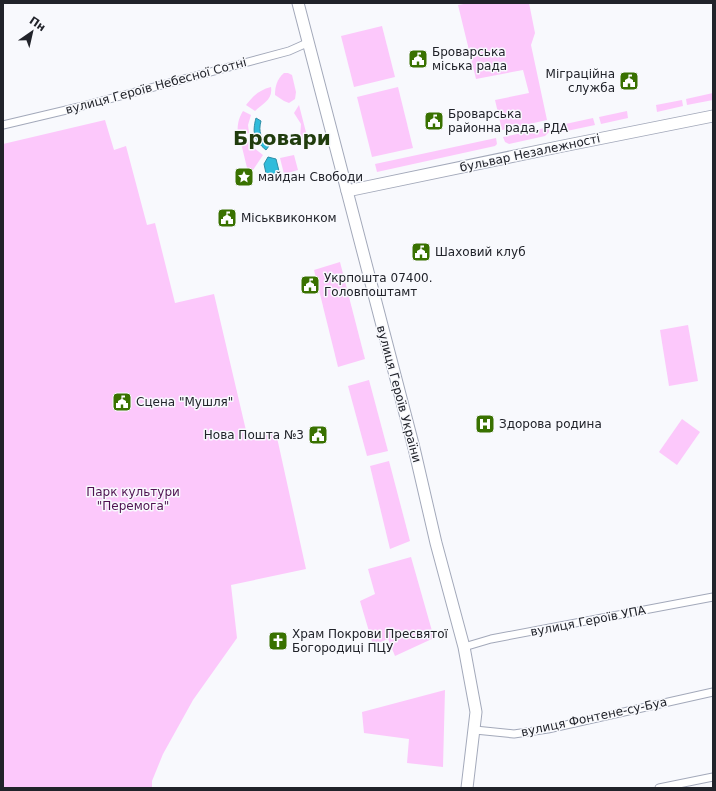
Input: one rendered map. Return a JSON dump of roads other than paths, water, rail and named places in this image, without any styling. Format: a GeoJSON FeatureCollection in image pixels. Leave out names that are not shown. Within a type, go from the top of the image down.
{"type":"FeatureCollection","features":[{"type":"Feature","properties":{"kind":"main road","name":"вулиця Героїв України"},"geometry":{"type":"LineString","coordinates":[[298,3],[414,448],[436,543],[464,647],[476,712],[466,788]]}},
{"type":"Feature","properties":{"kind":"main road","name":"бульвар Незалежності"},"geometry":{"type":"LineString","coordinates":[[347,191],[713,116]]}},
{"type":"Feature","properties":{"kind":"street","name":"вулиця Героїв Небесної Сотні"},"geometry":{"type":"LineString","coordinates":[[3,125],[79,107],[289,51],[308,43]]}},
{"type":"Feature","properties":{"kind":"street","name":"вулиця Героїв УПА"},"geometry":{"type":"LineString","coordinates":[[464,647],[491,639],[713,597]]}},
{"type":"Feature","properties":{"kind":"street","name":"вулиця Фонтене-су-Буа"},"geometry":{"type":"LineString","coordinates":[[474,730],[514,734],[548,729],[713,692]]}},
{"type":"Feature","properties":{"kind":"street"},"geometry":{"type":"LineString","coordinates":[[659,788],[713,777]]}},
{"type":"Feature","properties":{"kind":"water"},"geometry":{"type":"Polygon","coordinates":[[[256,118],[261,121],[261,135],[269,146],[266,150],[255,136],[254,128],[256,118]]]}},
{"type":"Feature","properties":{"kind":"water"},"geometry":{"type":"Polygon","coordinates":[[[268,157],[276,159],[280,175],[267,178],[264,164],[268,157]]]}},
{"type":"Feature","properties":{"kind":"place","name":"Броварська міська рада"},"geometry":{"type":"Point","coordinates":[418,59]}},
{"type":"Feature","properties":{"kind":"place","name":"Міграційна служба"},"geometry":{"type":"Point","coordinates":[629,81]}},
{"type":"Feature","properties":{"kind":"place","name":"Броварська районна рада, РДА"},"geometry":{"type":"Point","coordinates":[434,121]}},
{"type":"Feature","properties":{"kind":"place","name":"майдан Свободи"},"geometry":{"type":"Point","coordinates":[244,177]}},
{"type":"Feature","properties":{"kind":"place","name":"Міськвиконком"},"geometry":{"type":"Point","coordinates":[227,218]}},
{"type":"Feature","properties":{"kind":"place","name":"Шаховий клуб"},"geometry":{"type":"Point","coordinates":[421,252]}},
{"type":"Feature","properties":{"kind":"place","name":"Укрпошта 07400. Головпоштамт"},"geometry":{"type":"Point","coordinates":[310,285]}},
{"type":"Feature","properties":{"kind":"place","name":"Сцена \"Мушля\""},"geometry":{"type":"Point","coordinates":[122,402]}},
{"type":"Feature","properties":{"kind":"place","name":"Здорова родина"},"geometry":{"type":"Point","coordinates":[485,424]}},
{"type":"Feature","properties":{"kind":"place","name":"Нова Пошта №3"},"geometry":{"type":"Point","coordinates":[318,435]}},
{"type":"Feature","properties":{"kind":"place","name":"Храм Покрови Пресвятої Богородиці ПЦУ"},"geometry":{"type":"Point","coordinates":[278,641]}},
{"type":"Feature","properties":{"kind":"district","name":"Бровари"},"geometry":{"type":"Point","coordinates":[282,138]}},
{"type":"Feature","properties":{"kind":"park label","name":"Парк культури \"Перемога\""},"geometry":{"type":"Point","coordinates":[133,499]}}]}
